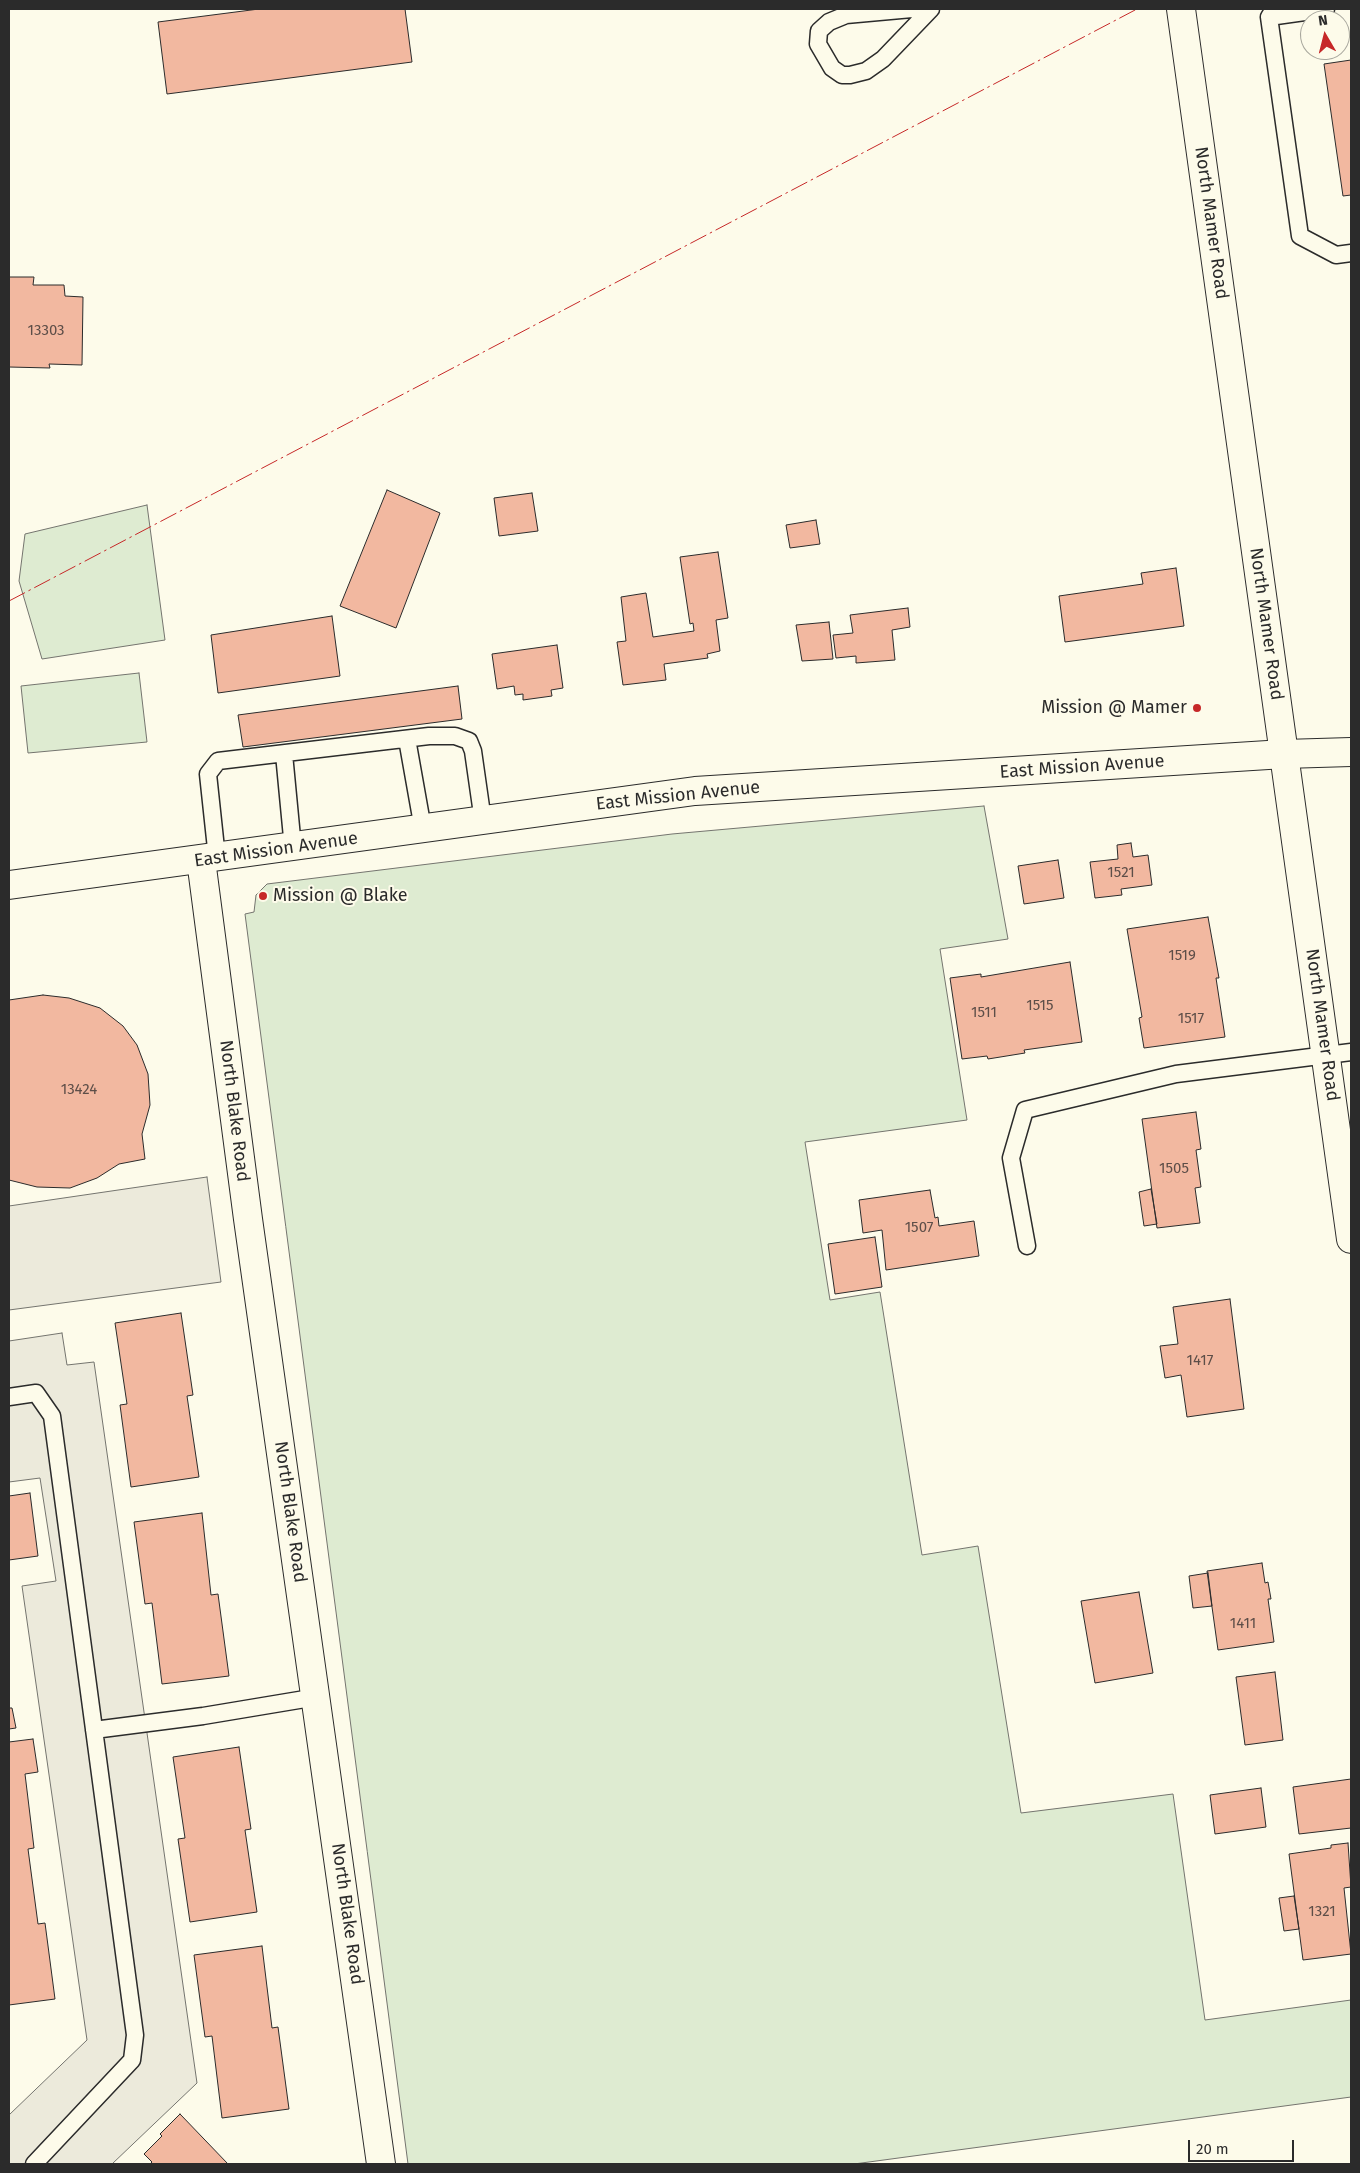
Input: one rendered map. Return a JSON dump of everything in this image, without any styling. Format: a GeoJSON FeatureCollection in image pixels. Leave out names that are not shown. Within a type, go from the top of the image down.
{"type":"FeatureCollection","features":[{"type":"Feature","properties":{"kind":"street","name":"North Mamer Road"},"geometry":{"type":"LineString","coordinates":[[1181,9],[1284,754],[1339,1054],[1351,1239]]}},
{"type":"Feature","properties":{"kind":"street","name":"East Mission Avenue"},"geometry":{"type":"LineString","coordinates":[[9,885],[293,848],[695,791],[1284,754],[1351,752]]}},
{"type":"Feature","properties":{"kind":"street","name":"North Blake Road"},"geometry":{"type":"LineString","coordinates":[[209,859],[248,1219],[381,2164]]}},
{"type":"Feature","properties":{"kind":"lane"},"geometry":{"type":"LineString","coordinates":[[912,9],[862,13],[829,22],[819,31],[818,44],[832,68],[842,75],[850,76],[866,71],[883,59],[931,9]]}},
{"type":"Feature","properties":{"kind":"lane"},"geometry":{"type":"LineString","coordinates":[[1326,9],[1272,13],[1300,236],[1336,256],[1351,253]]}},
{"type":"Feature","properties":{"kind":"lane"},"geometry":{"type":"LineString","coordinates":[[209,859],[208,774],[218,761],[428,736],[455,736],[469,741],[473,751],[483,821]]}},
{"type":"Feature","properties":{"kind":"lane"},"geometry":{"type":"LineString","coordinates":[[407,739],[423,829]]}},
{"type":"Feature","properties":{"kind":"lane"},"geometry":{"type":"LineString","coordinates":[[284,754],[293,848]]}},
{"type":"Feature","properties":{"kind":"lane"},"geometry":{"type":"LineString","coordinates":[[1026,1246],[1011,1158],[1025,1110],[1176,1074],[1339,1054]]}},
{"type":"Feature","properties":{"kind":"lane"},"geometry":{"type":"LineString","coordinates":[[9,1397],[36,1393],[52,1416],[135,2035],[132,2060],[34,2164]]}},
{"type":"Feature","properties":{"kind":"lane"},"geometry":{"type":"LineString","coordinates":[[94,1730],[203,1716],[316,1697]]}},
{"type":"Feature","properties":{"kind":"green space"},"geometry":{"type":"Polygon","coordinates":[[[147,505],[165,640],[42,659],[19,581],[25,534],[147,505]]]}},
{"type":"Feature","properties":{"kind":"green space"},"geometry":{"type":"Polygon","coordinates":[[[139,673],[147,742],[28,753],[21,686],[139,673]]]}},
{"type":"Feature","properties":{"kind":"green space"},"geometry":{"type":"Polygon","coordinates":[[[984,806],[1008,939],[940,949],[967,1120],[805,1142],[830,1300],[880,1292],[922,1555],[978,1546],[1021,1813],[1173,1794],[1205,2020],[1351,2000],[1351,2097],[854,2164],[408,2164],[245,914],[254,912],[256,895],[267,884],[672,834],[984,806]]]}},
{"type":"Feature","properties":{"kind":"shaded area"},"geometry":{"type":"Polygon","coordinates":[[[207,1177],[221,1282],[9,1310],[9,1206],[207,1177]]]}},
{"type":"Feature","properties":{"kind":"shaded area"},"geometry":{"type":"Polygon","coordinates":[[[62,1333],[67,1365],[94,1362],[197,2083],[112,2164],[9,2164],[9,2115],[87,2040],[22,1586],[56,1581],[40,1478],[9,1482],[9,1341],[62,1333]]]}},
{"type":"Feature","properties":{"kind":"building"},"geometry":{"type":"Polygon","coordinates":[[[259,9],[405,9],[412,62],[167,94],[158,22],[259,9]]]}},
{"type":"Feature","properties":{"kind":"building"},"geometry":{"type":"Polygon","coordinates":[[[1351,60],[1351,195],[1343,196],[1324,64],[1351,60]]]}},
{"type":"Feature","properties":{"kind":"building"},"geometry":{"type":"Polygon","coordinates":[[[9,277],[34,277],[33,285],[64,285],[65,296],[83,297],[82,365],[49,364],[50,368],[9,367],[9,277]]]}},
{"type":"Feature","properties":{"kind":"building"},"geometry":{"type":"Polygon","coordinates":[[[387,490],[440,513],[396,628],[340,606],[387,490]]]}},
{"type":"Feature","properties":{"kind":"building"},"geometry":{"type":"Polygon","coordinates":[[[532,493],[538,531],[499,536],[494,498],[532,493]]]}},
{"type":"Feature","properties":{"kind":"building"},"geometry":{"type":"Polygon","coordinates":[[[816,520],[820,544],[790,548],[786,525],[816,520]]]}},
{"type":"Feature","properties":{"kind":"building"},"geometry":{"type":"Polygon","coordinates":[[[718,552],[728,618],[716,620],[720,651],[707,654],[708,658],[664,664],[666,680],[623,685],[617,642],[626,641],[621,597],[646,593],[653,637],[694,631],[693,623],[690,624],[680,557],[718,552]]]}},
{"type":"Feature","properties":{"kind":"building"},"geometry":{"type":"Polygon","coordinates":[[[1176,568],[1184,626],[1065,642],[1059,596],[1143,584],[1141,573],[1176,568]]]}},
{"type":"Feature","properties":{"kind":"building"},"geometry":{"type":"Polygon","coordinates":[[[908,608],[910,627],[892,630],[895,660],[856,663],[856,656],[836,658],[833,635],[853,633],[850,615],[908,608]]]}},
{"type":"Feature","properties":{"kind":"building"},"geometry":{"type":"Polygon","coordinates":[[[332,616],[340,676],[218,693],[211,635],[332,616]]]}},
{"type":"Feature","properties":{"kind":"building"},"geometry":{"type":"Polygon","coordinates":[[[829,622],[833,659],[802,661],[796,625],[829,622]]]}},
{"type":"Feature","properties":{"kind":"building"},"geometry":{"type":"Polygon","coordinates":[[[557,645],[563,688],[551,690],[552,696],[523,700],[523,694],[515,695],[514,686],[497,689],[492,654],[557,645]]]}},
{"type":"Feature","properties":{"kind":"building"},"geometry":{"type":"Polygon","coordinates":[[[458,686],[462,719],[243,747],[238,715],[458,686]]]}},
{"type":"Feature","properties":{"kind":"building"},"geometry":{"type":"Polygon","coordinates":[[[1131,843],[1133,857],[1148,855],[1152,885],[1121,889],[1122,895],[1095,898],[1090,862],[1118,859],[1117,845],[1131,843]]]}},
{"type":"Feature","properties":{"kind":"building"},"geometry":{"type":"Polygon","coordinates":[[[1058,860],[1064,898],[1024,904],[1018,866],[1058,860]]]}},
{"type":"Feature","properties":{"kind":"building"},"geometry":{"type":"Polygon","coordinates":[[[1208,917],[1219,978],[1216,978],[1225,1037],[1144,1048],[1139,1018],[1142,1017],[1127,929],[1208,917]]]}},
{"type":"Feature","properties":{"kind":"building"},"geometry":{"type":"Polygon","coordinates":[[[1070,962],[1082,1042],[1024,1050],[1025,1053],[988,1059],[987,1056],[962,1059],[950,978],[981,974],[981,977],[1070,962]]]}},
{"type":"Feature","properties":{"kind":"building"},"geometry":{"type":"Polygon","coordinates":[[[43,995],[69,998],[100,1008],[123,1026],[137,1045],[148,1074],[150,1105],[142,1134],[145,1159],[119,1164],[97,1178],[70,1188],[37,1187],[9,1180],[9,1000],[43,995]]]}},
{"type":"Feature","properties":{"kind":"building"},"geometry":{"type":"Polygon","coordinates":[[[1196,1112],[1201,1149],[1196,1150],[1201,1187],[1195,1188],[1200,1223],[1157,1228],[1142,1119],[1196,1112]]]}},
{"type":"Feature","properties":{"kind":"building"},"geometry":{"type":"Polygon","coordinates":[[[1151,1189],[1157,1224],[1144,1226],[1139,1192],[1151,1189]]]}},
{"type":"Feature","properties":{"kind":"building"},"geometry":{"type":"Polygon","coordinates":[[[930,1190],[935,1218],[938,1217],[939,1226],[974,1221],[979,1256],[886,1270],[882,1230],[863,1233],[859,1200],[930,1190]]]}},
{"type":"Feature","properties":{"kind":"building"},"geometry":{"type":"Polygon","coordinates":[[[875,1237],[882,1287],[835,1294],[828,1244],[875,1237]]]}},
{"type":"Feature","properties":{"kind":"building"},"geometry":{"type":"Polygon","coordinates":[[[1230,1299],[1244,1409],[1187,1417],[1181,1375],[1165,1378],[1160,1346],[1178,1344],[1173,1307],[1230,1299]]]}},
{"type":"Feature","properties":{"kind":"building"},"geometry":{"type":"Polygon","coordinates":[[[181,1313],[193,1395],[187,1396],[199,1477],[131,1487],[120,1405],[127,1404],[115,1323],[181,1313]]]}},
{"type":"Feature","properties":{"kind":"building"},"geometry":{"type":"Polygon","coordinates":[[[30,1493],[38,1556],[9,1560],[9,1496],[30,1493]]]}},
{"type":"Feature","properties":{"kind":"building"},"geometry":{"type":"Polygon","coordinates":[[[202,1513],[211,1595],[218,1594],[229,1676],[162,1684],[152,1603],[145,1604],[134,1522],[202,1513]]]}},
{"type":"Feature","properties":{"kind":"building"},"geometry":{"type":"Polygon","coordinates":[[[1262,1563],[1265,1583],[1268,1582],[1271,1599],[1268,1599],[1274,1642],[1218,1650],[1207,1571],[1262,1563]]]}},
{"type":"Feature","properties":{"kind":"building"},"geometry":{"type":"Polygon","coordinates":[[[1208,1573],[1212,1606],[1193,1608],[1189,1576],[1208,1573]]]}},
{"type":"Feature","properties":{"kind":"building"},"geometry":{"type":"Polygon","coordinates":[[[1139,1592],[1153,1673],[1095,1683],[1081,1601],[1139,1592]]]}},
{"type":"Feature","properties":{"kind":"building"},"geometry":{"type":"Polygon","coordinates":[[[1275,1672],[1283,1740],[1245,1745],[1236,1677],[1275,1672]]]}},
{"type":"Feature","properties":{"kind":"building"},"geometry":{"type":"Polygon","coordinates":[[[9,1708],[12,1708],[16,1728],[9,1729],[9,1708]]]}},
{"type":"Feature","properties":{"kind":"building"},"geometry":{"type":"Polygon","coordinates":[[[33,1739],[38,1772],[25,1774],[34,1848],[28,1849],[38,1924],[45,1923],[55,1999],[9,2005],[9,1742],[33,1739]]]}},
{"type":"Feature","properties":{"kind":"building"},"geometry":{"type":"Polygon","coordinates":[[[239,1747],[251,1829],[245,1830],[257,1912],[190,1922],[178,1839],[185,1838],[173,1757],[239,1747]]]}},
{"type":"Feature","properties":{"kind":"building"},"geometry":{"type":"Polygon","coordinates":[[[1351,1779],[1351,1828],[1299,1834],[1293,1787],[1351,1779]]]}},
{"type":"Feature","properties":{"kind":"building"},"geometry":{"type":"Polygon","coordinates":[[[1261,1788],[1266,1827],[1215,1834],[1210,1795],[1261,1788]]]}},
{"type":"Feature","properties":{"kind":"building"},"geometry":{"type":"Polygon","coordinates":[[[1348,1843],[1351,1887],[1344,1888],[1351,1954],[1303,1960],[1289,1854],[1331,1848],[1331,1845],[1348,1843]]]}},
{"type":"Feature","properties":{"kind":"building"},"geometry":{"type":"Polygon","coordinates":[[[1294,1896],[1299,1929],[1284,1931],[1279,1898],[1294,1896]]]}},
{"type":"Feature","properties":{"kind":"building"},"geometry":{"type":"Polygon","coordinates":[[[262,1946],[272,2028],[278,2027],[289,2109],[222,2118],[212,2036],[205,2037],[194,1955],[262,1946]]]}},
{"type":"Feature","properties":{"kind":"building"},"geometry":{"type":"Polygon","coordinates":[[[180,2114],[228,2164],[150,2164],[152,2162],[144,2154],[180,2114]]]}},
{"type":"Feature","properties":{"kind":"power"},"geometry":{"type":"LineString","coordinates":[[9,601],[1137,9]]}},
{"type":"Feature","properties":{"kind":"place","name":"Mission @ Mamer"},"geometry":{"type":"Point","coordinates":[1197,708]}},
{"type":"Feature","properties":{"kind":"place","name":"Mission @ Blake"},"geometry":{"type":"Point","coordinates":[263,896]}}]}
